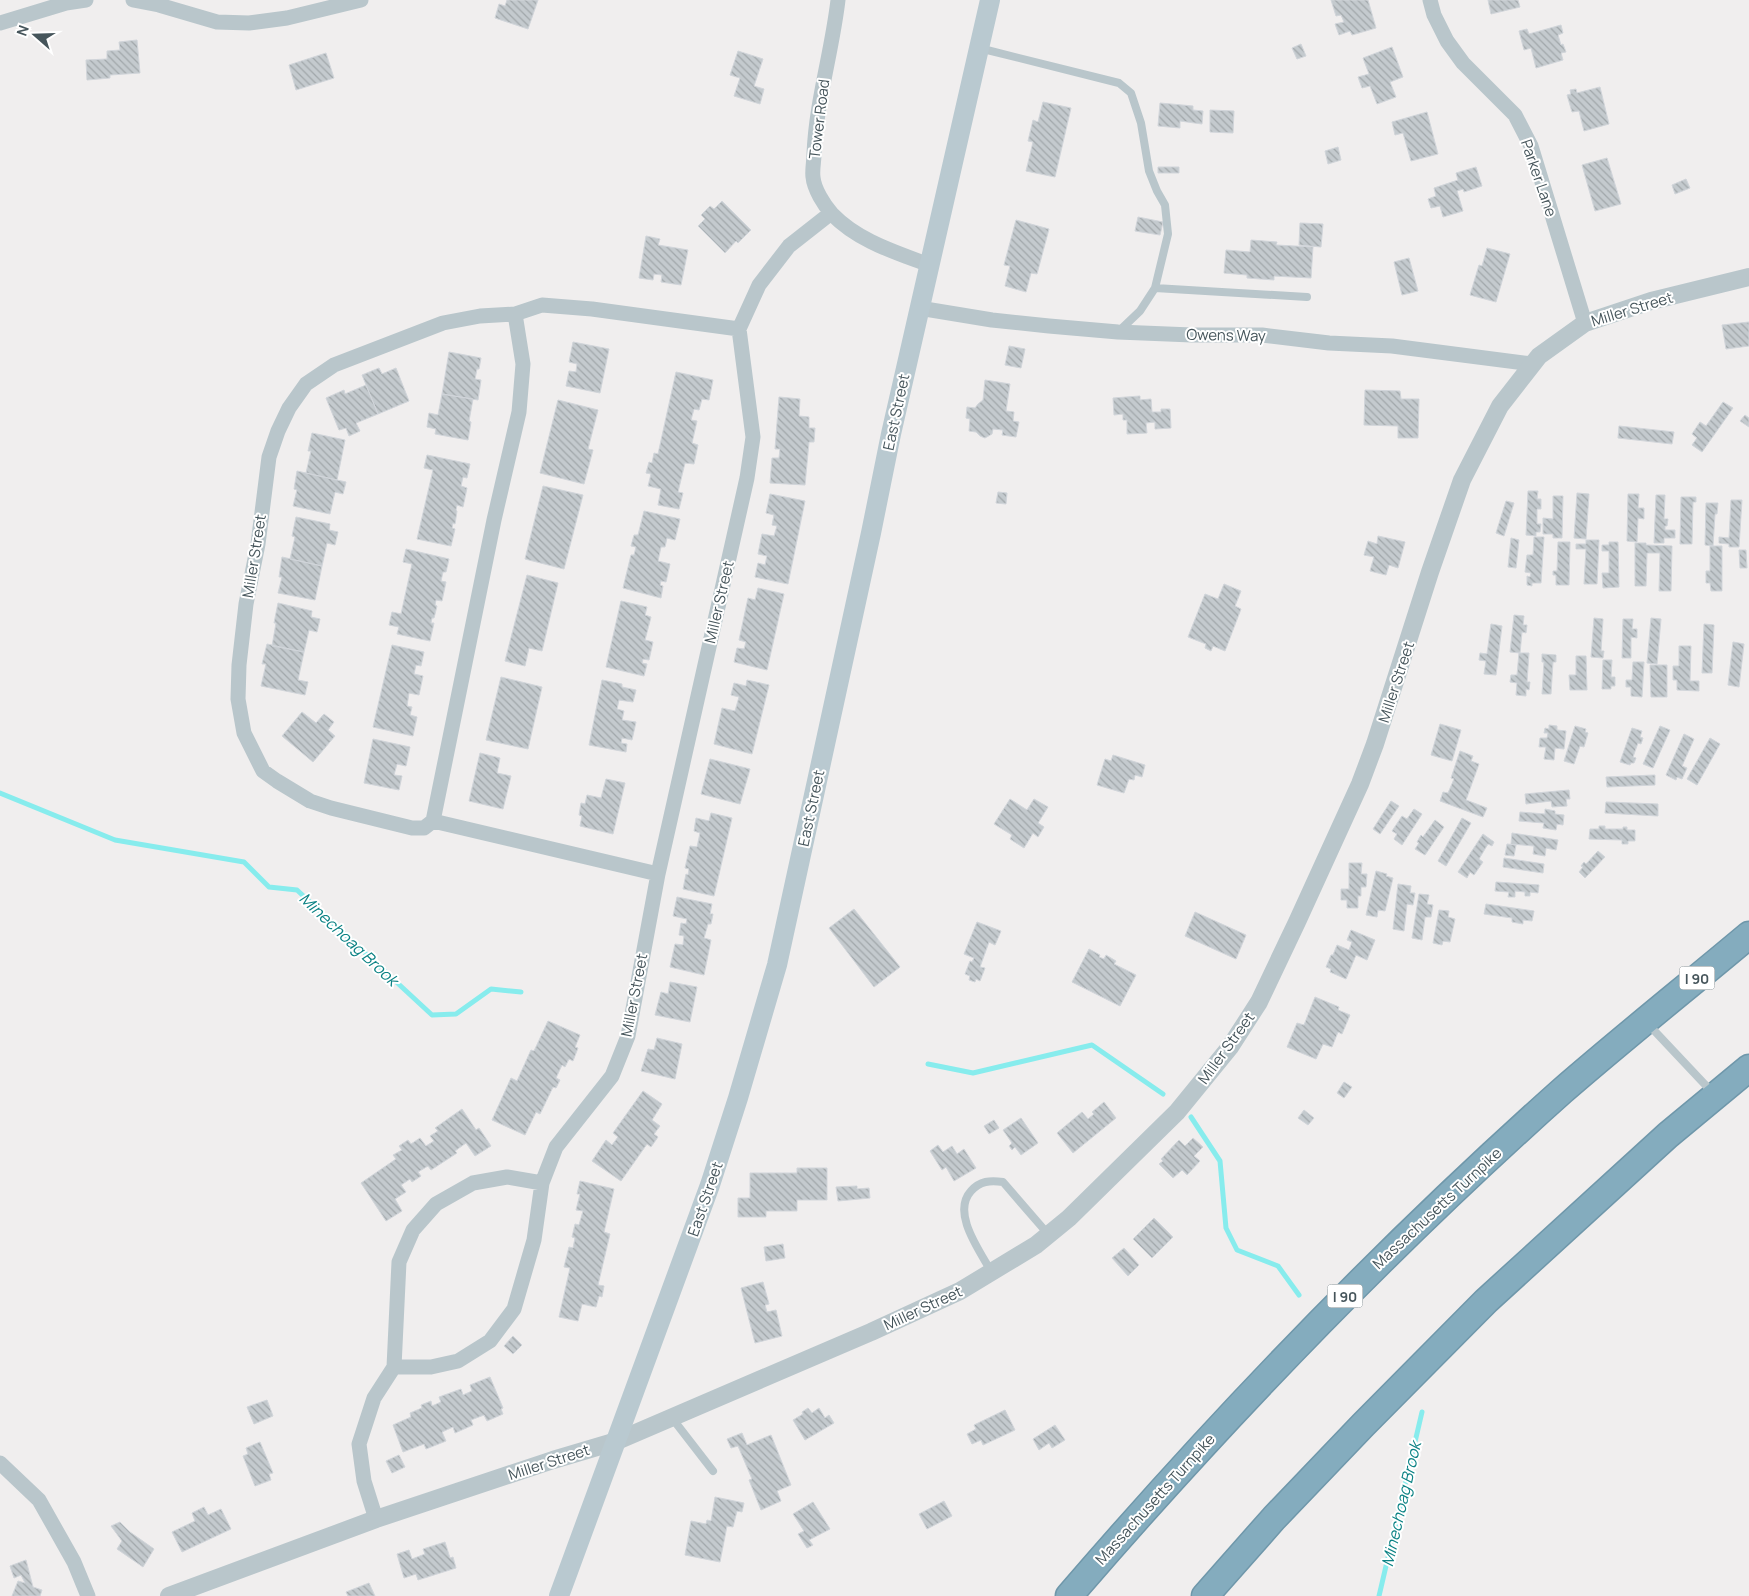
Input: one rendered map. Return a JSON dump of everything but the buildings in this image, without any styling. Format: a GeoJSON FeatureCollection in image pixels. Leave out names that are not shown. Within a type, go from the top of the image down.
{"type":"FeatureCollection","features":[{"type":"Feature","properties":{"kind":"highway","name":"Massachusetts Turnpike"},"geometry":{"type":"LineString","coordinates":[[1070,1596],[1136,1519],[1254,1390],[1389,1252],[1563,1091],[1749,935]]}},
{"type":"Feature","properties":{"kind":"highway"},"geometry":{"type":"LineString","coordinates":[[1205,1596],[1274,1518],[1362,1425],[1486,1301],[1668,1135],[1749,1068]]}},
{"type":"Feature","properties":{"kind":"main road","name":"East Street"},"geometry":{"type":"LineString","coordinates":[[559,1596],[710,1185],[777,965],[919,308],[990,0]]}},
{"type":"Feature","properties":{"kind":"street"},"geometry":{"type":"LineString","coordinates":[[0,23],[66,3],[86,0]]}},
{"type":"Feature","properties":{"kind":"street"},"geometry":{"type":"LineString","coordinates":[[133,0],[160,5],[217,22],[249,23],[287,18],[361,0]]}},
{"type":"Feature","properties":{"kind":"street","name":"Tower Road"},"geometry":{"type":"LineString","coordinates":[[838,0],[815,131],[813,178],[819,194],[832,213],[851,229],[871,242],[929,265]]}},
{"type":"Feature","properties":{"kind":"street","name":"Parker Lane"},"geometry":{"type":"LineString","coordinates":[[1430,0],[1434,16],[1447,41],[1463,63],[1515,114],[1531,146],[1585,324]]}},
{"type":"Feature","properties":{"kind":"street"},"geometry":{"type":"LineString","coordinates":[[739,329],[759,285],[789,246],[832,213]]}},
{"type":"Feature","properties":{"kind":"street","name":"Miller Street"},"geometry":{"type":"LineString","coordinates":[[169,1596],[376,1519],[553,1460],[617,1441],[871,1332],[960,1291],[992,1273],[1049,1235],[1076,1212],[1177,1112],[1230,1047],[1259,1002],[1298,922],[1360,784],[1462,480],[1500,406],[1539,356],[1585,324],[1651,301],[1749,276]]}},
{"type":"Feature","properties":{"kind":"street","name":"Miller Street"},"geometry":{"type":"LineString","coordinates":[[394,1367],[431,1367],[458,1360],[490,1341],[514,1309],[534,1240],[542,1183],[556,1146],[612,1076],[628,1036],[658,874],[747,478],[753,438],[739,329],[592,308],[542,305],[515,314],[480,316],[443,323],[334,365],[306,384],[289,408],[278,430],[269,457],[258,544],[246,604],[239,665],[238,699],[244,733],[263,771],[276,782],[310,801],[331,808],[412,828],[424,828],[433,821],[658,874]]}},
{"type":"Feature","properties":{"kind":"street","name":"Owens Way"},"geometry":{"type":"LineString","coordinates":[[919,308],[992,320],[1118,332],[1262,335],[1329,343],[1392,346],[1532,364]]}},
{"type":"Feature","properties":{"kind":"street"},"geometry":{"type":"LineString","coordinates":[[433,821],[494,520],[519,412],[523,364],[515,314]]}},
{"type":"Feature","properties":{"kind":"street"},"geometry":{"type":"LineString","coordinates":[[376,1519],[364,1481],[359,1444],[374,1398],[394,1367],[399,1262],[413,1230],[436,1204],[473,1183],[507,1177],[542,1183]]}},
{"type":"Feature","properties":{"kind":"street"},"geometry":{"type":"LineString","coordinates":[[0,1463],[39,1500],[74,1562],[88,1596]]}},
{"type":"Feature","properties":{"kind":"lane"},"geometry":{"type":"LineString","coordinates":[[979,48],[1119,82],[1131,94],[1141,123],[1148,171],[1165,205],[1168,234],[1155,288],[1140,311],[1118,332]]}},
{"type":"Feature","properties":{"kind":"lane"},"geometry":{"type":"LineString","coordinates":[[1155,288],[1306,298]]}},
{"type":"Feature","properties":{"kind":"lane"},"geometry":{"type":"LineString","coordinates":[[1646,1022],[1715,1096]]}},
{"type":"Feature","properties":{"kind":"lane"},"geometry":{"type":"LineString","coordinates":[[992,1273],[964,1219],[963,1206],[967,1195],[978,1183],[992,1180],[1003,1182],[1049,1235]]}},
{"type":"Feature","properties":{"kind":"lane"},"geometry":{"type":"LineString","coordinates":[[672,1418],[713,1472]]}},
{"type":"Feature","properties":{"kind":"waterway","name":"Minechoag Brook"},"geometry":{"type":"LineString","coordinates":[[0,793],[115,840],[244,862],[269,887],[297,890],[432,1015],[456,1014],[491,989],[521,992]]}},
{"type":"Feature","properties":{"kind":"waterway","name":"Minechoag Brook"},"geometry":{"type":"LineString","coordinates":[[928,1064],[973,1073],[1092,1045],[1163,1094]]}},
{"type":"Feature","properties":{"kind":"waterway","name":"Minechoag Brook"},"geometry":{"type":"LineString","coordinates":[[1191,1117],[1220,1161],[1226,1228],[1237,1250],[1278,1266],[1299,1295]]}},
{"type":"Feature","properties":{"kind":"waterway","name":"Minechoag Brook"},"geometry":{"type":"LineString","coordinates":[[1379,1596],[1422,1412]]}}]}
